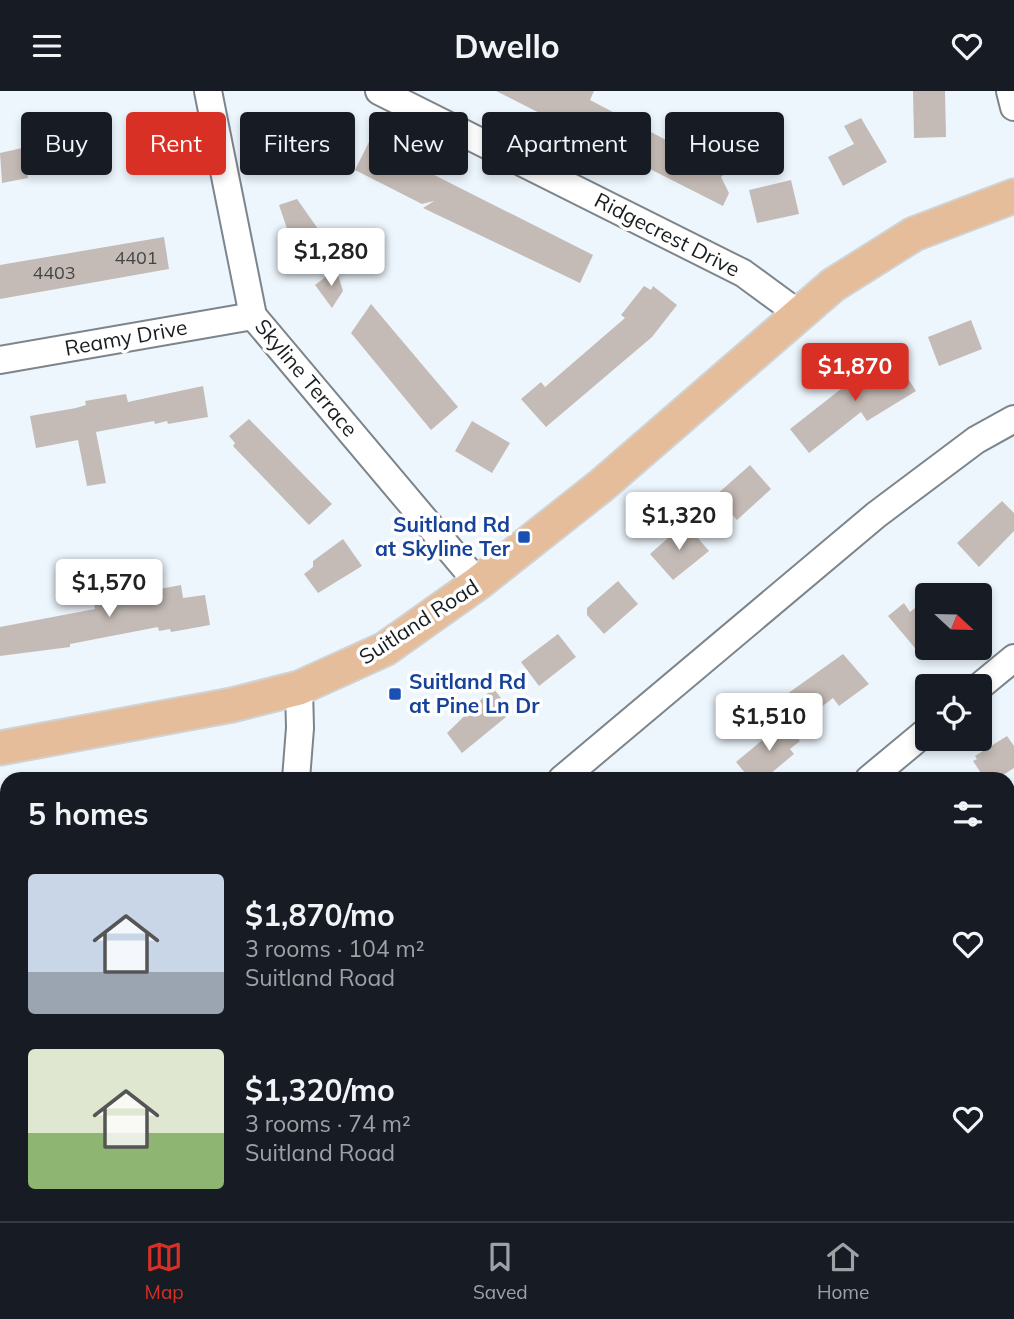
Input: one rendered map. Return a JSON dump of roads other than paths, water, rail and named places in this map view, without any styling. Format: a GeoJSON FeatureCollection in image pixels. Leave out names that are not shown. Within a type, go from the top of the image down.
{"type":"FeatureCollection","features":[{"type":"Feature","properties":{"kind":"main road","name":"Suitland Road"},"geometry":{"type":"LineString","coordinates":[[0,748],[232,705],[299,688],[385,649],[478,583],[601,485],[833,285],[914,234],[1014,196]]}},
{"type":"Feature","properties":{"kind":"street","name":"Skyline Terrace"},"geometry":{"type":"LineString","coordinates":[[208,91],[253,316],[478,583]]}},
{"type":"Feature","properties":{"kind":"street","name":"Ridgecrest Drive"},"geometry":{"type":"LineString","coordinates":[[379,91],[719,261],[743,274],[799,314]]}},
{"type":"Feature","properties":{"kind":"street"},"geometry":{"type":"LineString","coordinates":[[1010,91],[1014,107]]}},
{"type":"Feature","properties":{"kind":"street","name":"Reamy Drive"},"geometry":{"type":"LineString","coordinates":[[0,360],[253,316]]}},
{"type":"Feature","properties":{"kind":"street"},"geometry":{"type":"LineString","coordinates":[[570,772],[876,515],[976,440],[1014,419]]}},
{"type":"Feature","properties":{"kind":"street"},"geometry":{"type":"LineString","coordinates":[[992,676],[1014,657]]}},
{"type":"Feature","properties":{"kind":"street"},"geometry":{"type":"LineString","coordinates":[[297,772],[300,728],[299,688]]}},
{"type":"Feature","properties":{"kind":"street"},"geometry":{"type":"LineString","coordinates":[[897,767],[915,746]]}},
{"type":"Feature","properties":{"kind":"place","name":"Suitland Rd at Skyline Ter"},"geometry":{"type":"Point","coordinates":[524,537]}},
{"type":"Feature","properties":{"kind":"place","name":"Suitland Rd at Pine Ln Dr"},"geometry":{"type":"Point","coordinates":[395,694]}}]}
